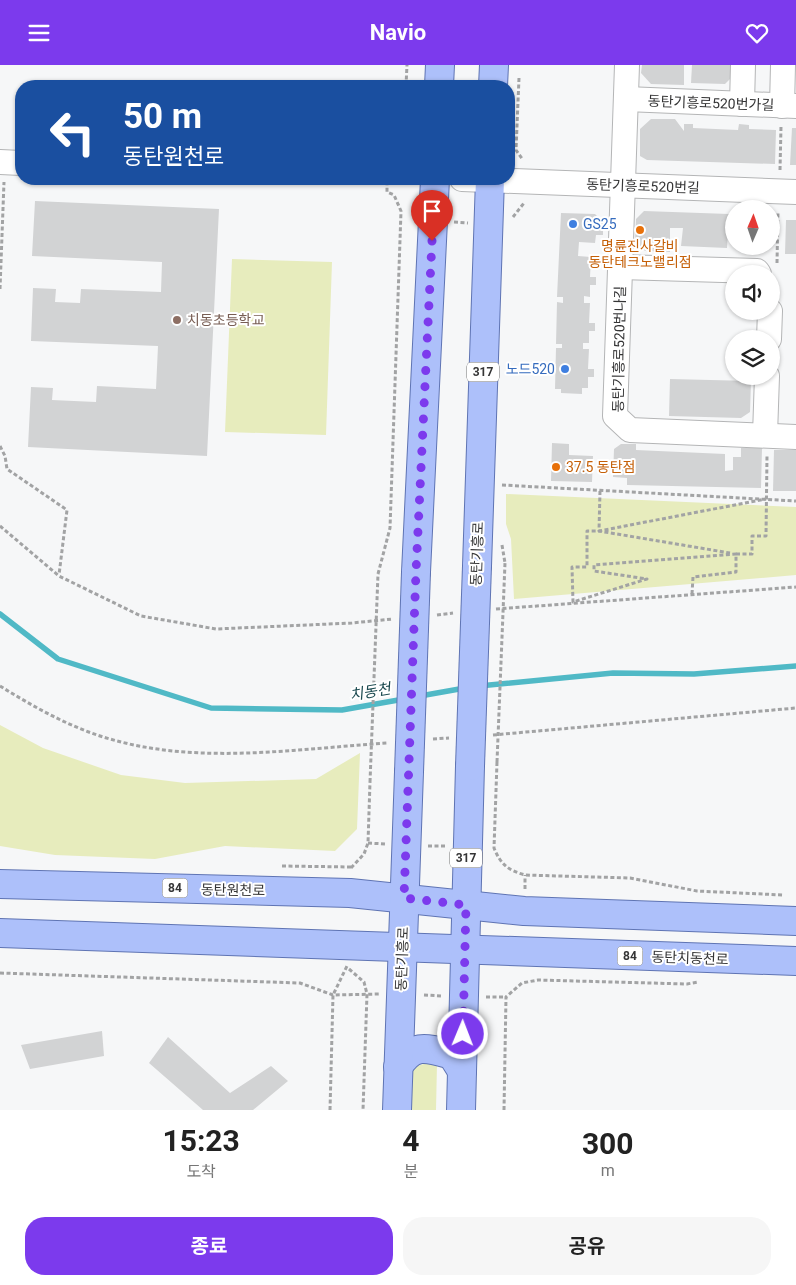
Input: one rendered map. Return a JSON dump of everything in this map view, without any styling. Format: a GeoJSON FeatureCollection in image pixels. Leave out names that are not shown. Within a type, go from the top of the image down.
{"type":"FeatureCollection","features":[{"type":"Feature","properties":{"kind":"main road"},"geometry":{"type":"LineString","coordinates":[[439,80],[440,65]]}},
{"type":"Feature","properties":{"kind":"main road"},"geometry":{"type":"LineString","coordinates":[[498,80],[506,70]]}},
{"type":"Feature","properties":{"kind":"main road","name":"동탄기흥로"},"geometry":{"type":"LineString","coordinates":[[397,1110],[416,572],[434,185]]}},
{"type":"Feature","properties":{"kind":"main road","name":"동탄기흥로"},"geometry":{"type":"LineString","coordinates":[[461,1110],[476,566],[490,185]]}},
{"type":"Feature","properties":{"kind":"main road","name":"동탄원천로"},"geometry":{"type":"LineString","coordinates":[[0,884],[350,893],[466,905]]}},
{"type":"Feature","properties":{"kind":"main road","name":"84"},"geometry":{"type":"LineString","coordinates":[[466,905],[524,911],[796,921]]}},
{"type":"Feature","properties":{"kind":"main road","name":"84"},"geometry":{"type":"LineString","coordinates":[[0,933],[465,950]]}},
{"type":"Feature","properties":{"kind":"main road","name":"동탄치동천로"},"geometry":{"type":"LineString","coordinates":[[465,950],[796,961]]}},
{"type":"Feature","properties":{"kind":"main road"},"geometry":{"type":"LineString","coordinates":[[398,1067],[407,1053],[418,1049],[452,1055],[462,1071]]}},
{"type":"Feature","properties":{"kind":"street"},"geometry":{"type":"LineString","coordinates":[[623,186],[627,65]]}},
{"type":"Feature","properties":{"kind":"street"},"geometry":{"type":"LineString","coordinates":[[742,104],[743,65]]}},
{"type":"Feature","properties":{"kind":"street"},"geometry":{"type":"LineString","coordinates":[[783,65],[789,106]]}},
{"type":"Feature","properties":{"kind":"street","name":"동탄기흥로520번가길"},"geometry":{"type":"LineString","coordinates":[[626,99],[789,106]]}},
{"type":"Feature","properties":{"kind":"street"},"geometry":{"type":"LineString","coordinates":[[0,162],[15,163]]}},
{"type":"Feature","properties":{"kind":"street","name":"동탄기흥로520번길"},"geometry":{"type":"LineString","coordinates":[[515,181],[796,192]]}},
{"type":"Feature","properties":{"kind":"street","name":"동탄기흥로520번나길"},"geometry":{"type":"LineString","coordinates":[[623,186],[615,416],[630,430],[796,437]]}},
{"type":"Feature","properties":{"kind":"street"},"geometry":{"type":"LineString","coordinates":[[620,267],[725,270]]}},
{"type":"Feature","properties":{"kind":"street"},"geometry":{"type":"LineString","coordinates":[[764,435],[767,385]]}},
{"type":"Feature","properties":{"kind":"path"},"geometry":{"type":"LineString","coordinates":[[406,80],[407,65]]}},
{"type":"Feature","properties":{"kind":"path"},"geometry":{"type":"LineString","coordinates":[[515,142],[516,150],[524,161]]}},
{"type":"Feature","properties":{"kind":"path"},"geometry":{"type":"LineString","coordinates":[[0,177],[4,182],[0,289]]}},
{"type":"Feature","properties":{"kind":"path"},"geometry":{"type":"LineString","coordinates":[[351,867],[364,854],[368,843],[378,574],[390,528],[401,211],[394,195],[387,192],[387,185]]}},
{"type":"Feature","properties":{"kind":"path"},"geometry":{"type":"LineString","coordinates":[[573,602],[647,579],[594,571],[594,565],[752,554],[752,536],[766,536],[768,446],[764,435]]}},
{"type":"Feature","properties":{"kind":"path"},"geometry":{"type":"LineString","coordinates":[[0,446],[5,455],[7,469],[67,510],[59,576]]}},
{"type":"Feature","properties":{"kind":"path"},"geometry":{"type":"LineString","coordinates":[[499,485],[796,501]]}},
{"type":"Feature","properties":{"kind":"path"},"geometry":{"type":"LineString","coordinates":[[600,491],[600,531]]}},
{"type":"Feature","properties":{"kind":"path"},"geometry":{"type":"LineString","coordinates":[[600,531],[766,499]]}},
{"type":"Feature","properties":{"kind":"path"},"geometry":{"type":"LineString","coordinates":[[0,526],[59,576],[141,616],[216,629],[352,623],[400,618]]}},
{"type":"Feature","properties":{"kind":"path"},"geometry":{"type":"LineString","coordinates":[[573,602],[572,567],[587,567],[587,531],[600,531],[736,554]]}},
{"type":"Feature","properties":{"kind":"path"},"geometry":{"type":"LineString","coordinates":[[692,594],[693,577],[736,572],[736,554]]}},
{"type":"Feature","properties":{"kind":"path"},"geometry":{"type":"LineString","coordinates":[[505,563],[494,848],[499,861],[509,870],[525,875],[630,878],[697,891],[786,896]]}},
{"type":"Feature","properties":{"kind":"path"},"geometry":{"type":"LineString","coordinates":[[486,610],[573,602],[796,587]]}},
{"type":"Feature","properties":{"kind":"path"},"geometry":{"type":"LineString","coordinates":[[428,615],[457,613]]}},
{"type":"Feature","properties":{"kind":"path"},"geometry":{"type":"LineString","coordinates":[[330,1110],[333,995],[347,967],[356,972],[364,982],[367,994],[363,1110]]}},
{"type":"Feature","properties":{"kind":"path"},"geometry":{"type":"LineString","coordinates":[[0,973],[300,983],[333,995],[506,997],[522,983]]}},
{"type":"Feature","properties":{"kind":"path"},"geometry":{"type":"LineString","coordinates":[[504,1110],[506,997]]}},
{"type":"Feature","properties":{"kind":"green space"},"geometry":{"type":"Polygon","coordinates":[[[232,259],[332,262],[326,435],[225,432],[232,259]]]}},
{"type":"Feature","properties":{"kind":"green space"},"geometry":{"type":"Polygon","coordinates":[[[506,494],[796,507],[796,575],[514,599],[511,539],[506,524],[506,494]]]}},
{"type":"Feature","properties":{"kind":"green space"},"geometry":{"type":"Polygon","coordinates":[[[0,725],[43,748],[121,775],[185,783],[316,779],[360,753],[357,829],[335,851],[225,846],[155,859],[55,855],[0,846],[0,725]]]}},
{"type":"Feature","properties":{"kind":"green space"},"geometry":{"type":"Polygon","coordinates":[[[427,1063],[437,1064],[436,1110],[405,1110],[406,1074],[417,1066],[427,1063]]]}},
{"type":"Feature","properties":{"kind":"building"},"geometry":{"type":"Polygon","coordinates":[[[642,65],[684,65],[684,85],[651,84],[641,73],[642,65]]]}},
{"type":"Feature","properties":{"kind":"building"},"geometry":{"type":"Polygon","coordinates":[[[692,65],[732,65],[731,78],[725,84],[691,83],[692,65]]]}},
{"type":"Feature","properties":{"kind":"building"},"geometry":{"type":"Polygon","coordinates":[[[651,119],[675,119],[684,131],[684,124],[693,124],[693,128],[738,130],[739,124],[749,125],[749,129],[776,130],[775,164],[647,160],[640,156],[640,129],[651,119]]]}},
{"type":"Feature","properties":{"kind":"building"},"geometry":{"type":"Polygon","coordinates":[[[792,128],[796,128],[796,165],[790,165],[792,128]]]}},
{"type":"Feature","properties":{"kind":"building"},"geometry":{"type":"Polygon","coordinates":[[[35,201],[219,209],[207,456],[28,447],[31,387],[53,388],[52,400],[96,402],[97,386],[156,389],[158,346],[31,341],[33,288],[56,289],[55,302],[80,303],[81,289],[161,292],[162,262],[32,256],[35,201]]]}},
{"type":"Feature","properties":{"kind":"building"},"geometry":{"type":"Polygon","coordinates":[[[644,211],[725,214],[725,248],[681,246],[683,228],[670,228],[670,252],[645,251],[635,241],[636,219],[644,211]]]}},
{"type":"Feature","properties":{"kind":"building"},"geometry":{"type":"Polygon","coordinates":[[[561,213],[595,214],[603,222],[603,235],[596,235],[595,243],[579,242],[578,256],[591,257],[590,277],[596,277],[596,285],[590,285],[590,297],[584,296],[584,303],[590,303],[589,323],[595,323],[595,331],[589,331],[589,343],[583,343],[583,349],[589,349],[588,369],[594,369],[594,377],[588,377],[588,388],[582,388],[582,394],[561,393],[561,389],[555,389],[556,348],[562,348],[562,344],[556,344],[557,302],[563,303],[563,297],[557,297],[561,213]]]}},
{"type":"Feature","properties":{"kind":"building"},"geometry":{"type":"Polygon","coordinates":[[[786,220],[796,220],[796,254],[785,254],[786,220]]]}},
{"type":"Feature","properties":{"kind":"building"},"geometry":{"type":"Polygon","coordinates":[[[670,379],[725,380],[725,385],[751,385],[750,412],[741,418],[669,416],[670,379]]]}},
{"type":"Feature","properties":{"kind":"building"},"geometry":{"type":"Polygon","coordinates":[[[552,443],[569,444],[569,455],[593,456],[592,482],[551,481],[552,443]]]}},
{"type":"Feature","properties":{"kind":"building"},"geometry":{"type":"Polygon","coordinates":[[[621,444],[636,444],[636,450],[725,454],[725,471],[733,470],[733,457],[741,457],[741,448],[762,448],[761,488],[627,485],[627,478],[613,477],[614,449],[621,444]]]}},
{"type":"Feature","properties":{"kind":"building"},"geometry":{"type":"Polygon","coordinates":[[[774,450],[796,450],[796,491],[773,491],[774,450]]]}},
{"type":"Feature","properties":{"kind":"building"},"geometry":{"type":"Polygon","coordinates":[[[102,1031],[104,1056],[30,1069],[21,1045],[102,1031]]]}},
{"type":"Feature","properties":{"kind":"building"},"geometry":{"type":"Polygon","coordinates":[[[168,1037],[230,1093],[271,1066],[288,1081],[253,1110],[203,1110],[149,1063],[168,1037]]]}},
{"type":"Feature","properties":{"kind":"waterway","name":"치동천"},"geometry":{"type":"LineString","coordinates":[[0,614],[58,659],[211,708],[342,710],[404,699]]}},
{"type":"Feature","properties":{"kind":"waterway","name":"치동천"},"geometry":{"type":"LineString","coordinates":[[479,686],[613,673],[694,674],[796,666]]}},
{"type":"Feature","properties":{"kind":"waterway","name":"치동천"},"geometry":{"type":"LineString","coordinates":[[420,696],[465,688]]}},
{"type":"Feature","properties":{"kind":"place","name":"GS25"},"geometry":{"type":"Point","coordinates":[573,224]}},
{"type":"Feature","properties":{"kind":"place","name":"명륜진사갈비 동탄테크노밸리점"},"geometry":{"type":"Point","coordinates":[640,230]}},
{"type":"Feature","properties":{"kind":"place","name":"치동초등학교"},"geometry":{"type":"Point","coordinates":[177,320]}},
{"type":"Feature","properties":{"kind":"place","name":"노드520"},"geometry":{"type":"Point","coordinates":[565,369]}},
{"type":"Feature","properties":{"kind":"place","name":"37.5 동탄점"},"geometry":{"type":"Point","coordinates":[556,467]}},
{"type":"Feature","properties":{"kind":"route"},"geometry":{"type":"LineString","coordinates":[[432,241],[416,572],[404,898],[466,905],[463,1034]]}}]}
